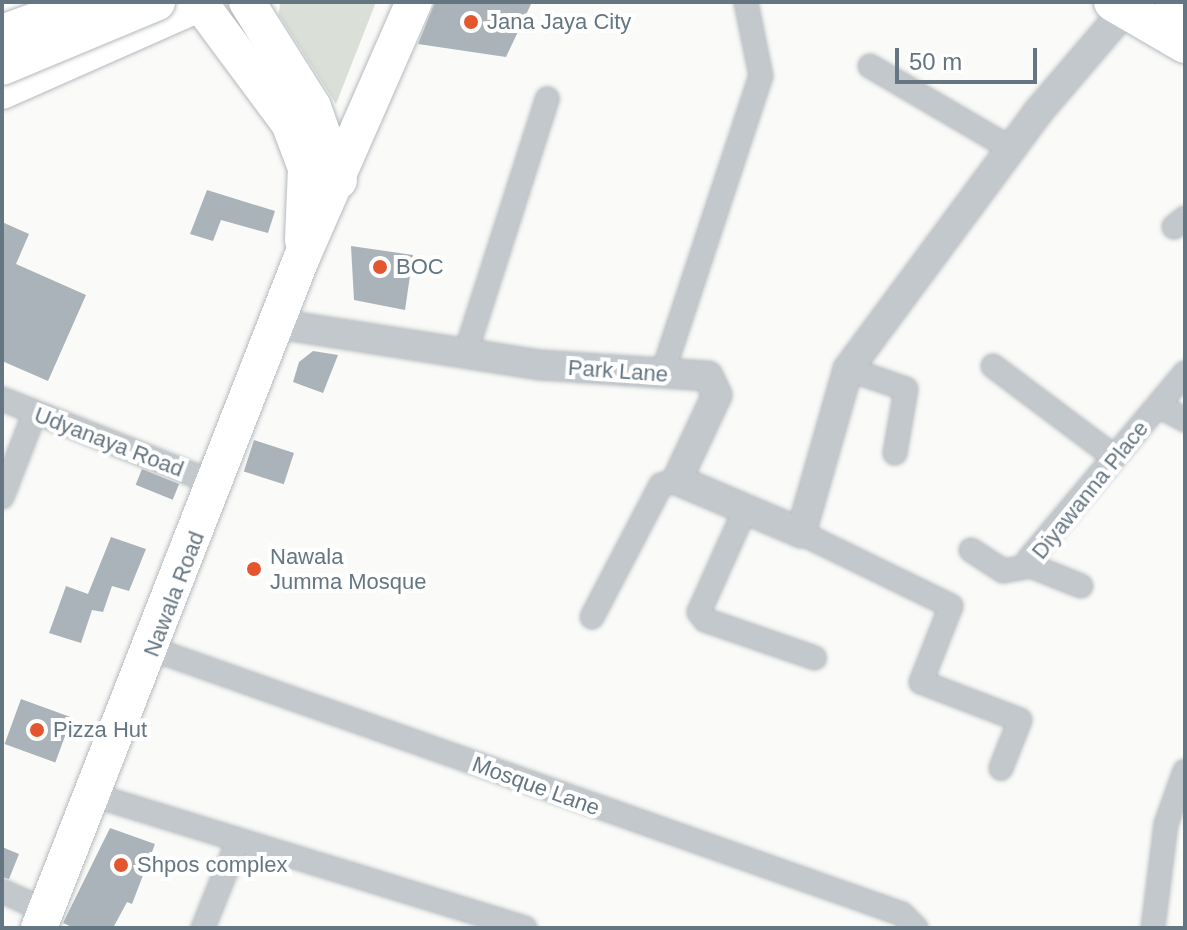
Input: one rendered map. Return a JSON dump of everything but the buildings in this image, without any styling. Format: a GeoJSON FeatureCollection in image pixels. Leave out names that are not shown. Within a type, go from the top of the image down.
{"type":"FeatureCollection","features":[{"type":"Feature","properties":{"kind":"highway"},"geometry":{"type":"LineString","coordinates":[[2,12],[20,2]]}},
{"type":"Feature","properties":{"kind":"highway"},"geometry":{"type":"LineString","coordinates":[[2,34],[90,2]]}},
{"type":"Feature","properties":{"kind":"highway"},"geometry":{"type":"LineString","coordinates":[[3,81],[156,2]]}},
{"type":"Feature","properties":{"kind":"highway"},"geometry":{"type":"LineString","coordinates":[[3,81],[200,2]]}},
{"type":"Feature","properties":{"kind":"highway"},"geometry":{"type":"LineString","coordinates":[[1174,2],[1185,9]]}},
{"type":"Feature","properties":{"kind":"highway"},"geometry":{"type":"LineString","coordinates":[[2,12],[75,4],[90,19],[86,36],[3,81]]}},
{"type":"Feature","properties":{"kind":"highway"},"geometry":{"type":"LineString","coordinates":[[1126,5],[1185,26]]}},
{"type":"Feature","properties":{"kind":"highway"},"geometry":{"type":"LineString","coordinates":[[1126,5],[1185,44]]}},
{"type":"Feature","properties":{"kind":"main road","name":"Nawala Road"},"geometry":{"type":"LineString","coordinates":[[200,2],[289,123],[306,168],[302,257]]}},
{"type":"Feature","properties":{"kind":"main road"},"geometry":{"type":"LineString","coordinates":[[247,2],[313,107],[339,181]]}},
{"type":"Feature","properties":{"kind":"main road","name":"Nawala Road"},"geometry":{"type":"LineString","coordinates":[[43,920],[217,484],[302,257],[339,181],[414,2]]}},
{"type":"Feature","properties":{"kind":"street"},"geometry":{"type":"LineString","coordinates":[[662,375],[761,76],[746,2]]}},
{"type":"Feature","properties":{"kind":"street"},"geometry":{"type":"LineString","coordinates":[[801,533],[848,369],[1126,5]]}},
{"type":"Feature","properties":{"kind":"street"},"geometry":{"type":"LineString","coordinates":[[870,66],[1013,150]]}},
{"type":"Feature","properties":{"kind":"street"},"geometry":{"type":"LineString","coordinates":[[466,352],[547,99]]}},
{"type":"Feature","properties":{"kind":"street","name":"Park Lane"},"geometry":{"type":"LineString","coordinates":[[278,324],[466,352],[662,375],[708,376],[716,383],[677,480]]}},
{"type":"Feature","properties":{"kind":"street"},"geometry":{"type":"LineString","coordinates":[[993,366],[1114,457]]}},
{"type":"Feature","properties":{"kind":"street"},"geometry":{"type":"LineString","coordinates":[[848,369],[906,389],[895,453]]}},
{"type":"Feature","properties":{"kind":"street","name":"Diyawanna Place"},"geometry":{"type":"LineString","coordinates":[[1081,586],[1031,566],[1029,559],[1185,373]]}},
{"type":"Feature","properties":{"kind":"street","name":"Udyanaya Road"},"geometry":{"type":"LineString","coordinates":[[2,399],[217,484]]}},
{"type":"Feature","properties":{"kind":"street"},"geometry":{"type":"LineString","coordinates":[[1159,406],[1185,420]]}},
{"type":"Feature","properties":{"kind":"street"},"geometry":{"type":"LineString","coordinates":[[2,497],[35,412]]}},
{"type":"Feature","properties":{"kind":"street"},"geometry":{"type":"LineString","coordinates":[[592,617],[661,485],[677,480],[744,512],[801,533],[951,606],[921,682],[1020,720],[1001,768]]}},
{"type":"Feature","properties":{"kind":"street"},"geometry":{"type":"LineString","coordinates":[[744,512],[699,612],[705,620],[815,658]]}},
{"type":"Feature","properties":{"kind":"street"},"geometry":{"type":"LineString","coordinates":[[971,550],[1003,571],[1031,566]]}},
{"type":"Feature","properties":{"kind":"street","name":"Mosque Lane"},"geometry":{"type":"LineString","coordinates":[[152,649],[902,914],[916,928]]}},
{"type":"Feature","properties":{"kind":"street"},"geometry":{"type":"LineString","coordinates":[[1153,928],[1166,824],[1185,771]]}},
{"type":"Feature","properties":{"kind":"street"},"geometry":{"type":"LineString","coordinates":[[93,795],[494,923],[525,928]]}},
{"type":"Feature","properties":{"kind":"street"},"geometry":{"type":"LineString","coordinates":[[203,928],[238,841]]}},
{"type":"Feature","properties":{"kind":"street"},"geometry":{"type":"LineString","coordinates":[[2,891],[43,920]]}},
{"type":"Feature","properties":{"kind":"shaded area"},"geometry":{"type":"Polygon","coordinates":[[[280,2],[376,2],[336,104],[279,15],[280,2]]]}},
{"type":"Feature","properties":{"kind":"place","name":"Jana Jaya City"},"geometry":{"type":"Point","coordinates":[471,22]}},
{"type":"Feature","properties":{"kind":"place","name":"BOC"},"geometry":{"type":"Point","coordinates":[380,267]}},
{"type":"Feature","properties":{"kind":"place","name":"Nawala Jumma Mosque"},"geometry":{"type":"Point","coordinates":[254,569]}},
{"type":"Feature","properties":{"kind":"place","name":"Pizza Hut"},"geometry":{"type":"Point","coordinates":[37,730]}},
{"type":"Feature","properties":{"kind":"place","name":"Shpos complex"},"geometry":{"type":"Point","coordinates":[121,865]}}]}
